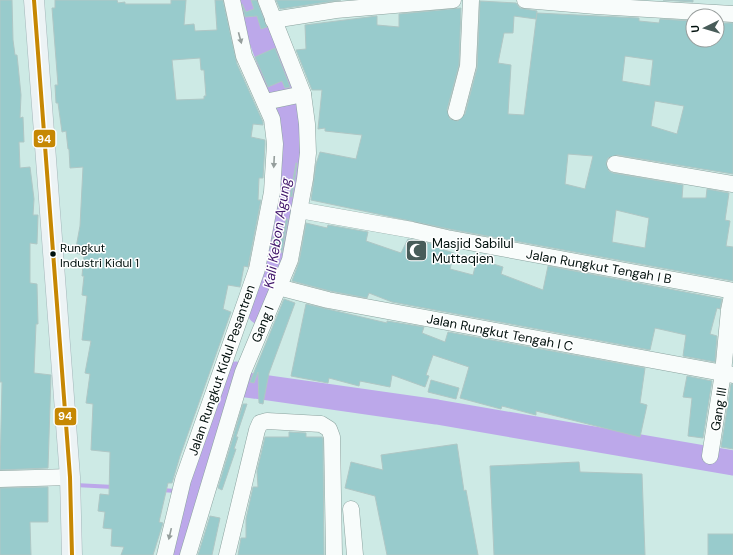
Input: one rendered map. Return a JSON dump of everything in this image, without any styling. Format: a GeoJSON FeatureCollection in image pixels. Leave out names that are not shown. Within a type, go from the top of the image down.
{"type":"FeatureCollection","features":[{"type":"Feature","properties":{"kind":"main road"},"geometry":{"type":"LineString","coordinates":[[34,0],[70,484],[72,555]]}},
{"type":"Feature","properties":{"kind":"street","name":"Jalan Rungkut Kidul Pesantren"},"geometry":{"type":"LineString","coordinates":[[165,555],[174,512],[183,480],[272,274],[272,192],[275,144],[272,119],[272,101],[244,56],[232,0]]}},
{"type":"Feature","properties":{"kind":"street","name":"Gang I"},"geometry":{"type":"LineString","coordinates":[[188,555],[272,274],[291,255],[300,210],[308,152],[307,124],[299,95],[266,0]]}},
{"type":"Feature","properties":{"kind":"street"},"geometry":{"type":"LineString","coordinates":[[273,20],[336,10],[453,0]]}},
{"type":"Feature","properties":{"kind":"street"},"geometry":{"type":"LineString","coordinates":[[456,112],[468,66],[471,0]]}},
{"type":"Feature","properties":{"kind":"street"},"geometry":{"type":"LineString","coordinates":[[525,0],[596,6],[733,14]]}},
{"type":"Feature","properties":{"kind":"street"},"geometry":{"type":"LineString","coordinates":[[272,101],[299,95]]}},
{"type":"Feature","properties":{"kind":"street"},"geometry":{"type":"LineString","coordinates":[[615,164],[733,184]]}},
{"type":"Feature","properties":{"kind":"street","name":"Jalan Rungkut Tengah I B"},"geometry":{"type":"LineString","coordinates":[[300,210],[733,291]]}},
{"type":"Feature","properties":{"kind":"street","name":"Jalan Rungkut Tengah I C"},"geometry":{"type":"LineString","coordinates":[[272,274],[336,301],[728,374]]}},
{"type":"Feature","properties":{"kind":"street","name":"Gang III"},"geometry":{"type":"LineString","coordinates":[[710,456],[728,374],[729,310],[733,291]]}},
{"type":"Feature","properties":{"kind":"street"},"geometry":{"type":"LineString","coordinates":[[227,555],[257,430],[260,423],[267,421],[321,424],[329,428],[332,437],[334,555]]}},
{"type":"Feature","properties":{"kind":"street"},"geometry":{"type":"LineString","coordinates":[[0,479],[70,484]]}},
{"type":"Feature","properties":{"kind":"street"},"geometry":{"type":"LineString","coordinates":[[351,509],[355,555]]}},
{"type":"Feature","properties":{"kind":"building"},"geometry":{"type":"Polygon","coordinates":[[[0,0],[12,0],[13,40],[15,55],[17,55],[21,95],[20,118],[23,117],[24,142],[19,142],[20,168],[30,167],[34,199],[33,215],[38,215],[37,244],[30,243],[30,283],[37,284],[38,324],[36,324],[34,373],[51,375],[48,468],[0,470],[2,382],[0,382],[0,0]]]}},
{"type":"Feature","properties":{"kind":"building"},"geometry":{"type":"Polygon","coordinates":[[[55,0],[117,0],[118,3],[125,2],[125,4],[171,4],[171,0],[186,0],[184,25],[194,24],[195,31],[217,30],[215,0],[223,0],[237,64],[263,122],[263,125],[253,124],[251,137],[265,140],[265,144],[263,178],[259,178],[258,200],[261,200],[248,267],[244,266],[240,287],[228,285],[223,309],[231,312],[180,456],[172,483],[168,483],[159,522],[163,523],[153,555],[121,555],[124,547],[111,546],[112,529],[103,528],[105,512],[98,511],[100,494],[109,495],[110,452],[91,450],[93,404],[86,403],[90,374],[85,373],[91,341],[82,340],[87,296],[82,295],[84,255],[75,253],[80,226],[83,167],[70,168],[66,131],[62,132],[58,103],[56,103],[55,85],[58,85],[52,8],[55,8],[55,0]],[[200,58],[172,60],[176,100],[204,99],[204,96],[206,96],[204,70],[201,70],[200,58]]]}},
{"type":"Feature","properties":{"kind":"building"},"geometry":{"type":"Polygon","coordinates":[[[251,0],[257,0],[267,27],[261,29],[257,16],[245,17],[242,4],[246,12],[254,9],[251,0]]]}},
{"type":"Feature","properties":{"kind":"building"},"geometry":{"type":"Polygon","coordinates":[[[276,0],[341,0],[280,9],[276,0]]]}},
{"type":"Feature","properties":{"kind":"building"},"geometry":{"type":"Polygon","coordinates":[[[663,0],[693,0],[693,2],[663,0]]]}},
{"type":"Feature","properties":{"kind":"building"},"geometry":{"type":"Polygon","coordinates":[[[480,1],[516,3],[520,8],[537,11],[536,19],[514,16],[513,33],[504,33],[498,63],[511,65],[508,114],[524,115],[537,13],[639,18],[639,21],[659,23],[660,19],[685,21],[685,48],[725,48],[725,23],[733,23],[733,174],[617,155],[608,158],[606,163],[609,171],[613,173],[683,185],[682,198],[706,198],[707,189],[729,193],[725,220],[730,221],[726,246],[733,247],[733,281],[449,229],[311,200],[316,164],[320,152],[356,159],[362,135],[325,131],[325,128],[318,129],[322,90],[312,90],[296,50],[306,49],[305,25],[377,16],[377,25],[399,27],[399,14],[461,8],[459,65],[447,110],[450,119],[458,121],[465,114],[477,68],[480,1]],[[625,56],[622,81],[650,86],[653,60],[625,56]],[[655,101],[651,126],[677,134],[684,106],[655,101]],[[568,154],[565,184],[585,189],[593,156],[568,154]],[[616,210],[612,242],[645,248],[649,218],[616,210]]]}},
{"type":"Feature","properties":{"kind":"building"},"geometry":{"type":"Polygon","coordinates":[[[275,48],[290,87],[285,88],[282,81],[268,87],[255,57],[275,48]]]}},
{"type":"Feature","properties":{"kind":"building"},"geometry":{"type":"Polygon","coordinates":[[[297,163],[292,197],[290,196],[297,163]]]}},
{"type":"Feature","properties":{"kind":"building"},"geometry":{"type":"Polygon","coordinates":[[[286,219],[288,219],[282,253],[281,250],[271,248],[273,237],[283,239],[286,219]]]}},
{"type":"Feature","properties":{"kind":"building"},"geometry":{"type":"Polygon","coordinates":[[[306,223],[327,228],[328,225],[368,232],[366,241],[401,253],[408,239],[442,246],[441,249],[454,253],[450,269],[473,275],[477,259],[503,267],[501,274],[543,290],[548,266],[722,299],[720,309],[717,308],[710,334],[717,336],[715,362],[683,356],[686,335],[655,328],[650,350],[392,302],[369,293],[367,298],[330,291],[292,281],[299,262],[306,223]]]}},
{"type":"Feature","properties":{"kind":"building"},"geometry":{"type":"Polygon","coordinates":[[[284,299],[295,303],[269,373],[263,404],[259,403],[258,372],[254,383],[250,382],[284,299]]]}},
{"type":"Feature","properties":{"kind":"building"},"geometry":{"type":"Polygon","coordinates":[[[306,304],[387,323],[387,321],[424,327],[422,333],[445,342],[448,332],[645,368],[640,403],[647,405],[640,437],[536,411],[536,415],[502,406],[501,409],[460,398],[469,367],[433,355],[426,375],[429,376],[425,387],[392,375],[390,387],[360,381],[359,386],[329,378],[328,383],[291,376],[306,304]]]}},
{"type":"Feature","properties":{"kind":"building"},"geometry":{"type":"Polygon","coordinates":[[[687,376],[712,381],[703,438],[688,436],[692,398],[683,397],[687,376]]]}},
{"type":"Feature","properties":{"kind":"building"},"geometry":{"type":"Polygon","coordinates":[[[431,380],[459,388],[456,399],[428,392],[431,380]]]}},
{"type":"Feature","properties":{"kind":"building"},"geometry":{"type":"Polygon","coordinates":[[[731,384],[733,384],[733,449],[721,447],[731,384]]]}},
{"type":"Feature","properties":{"kind":"building"},"geometry":{"type":"Polygon","coordinates":[[[243,404],[247,404],[236,437],[238,437],[234,449],[236,449],[222,490],[218,488],[243,404]]]}},
{"type":"Feature","properties":{"kind":"building"},"geometry":{"type":"Polygon","coordinates":[[[289,432],[306,433],[306,437],[322,437],[323,439],[324,555],[238,555],[241,538],[246,538],[246,519],[253,487],[258,487],[257,471],[265,437],[289,437],[289,432]]]}},
{"type":"Feature","properties":{"kind":"building"},"geometry":{"type":"Polygon","coordinates":[[[457,444],[464,491],[466,490],[478,555],[387,555],[375,496],[345,488],[351,462],[383,470],[381,455],[457,444]]]}},
{"type":"Feature","properties":{"kind":"building"},"geometry":{"type":"Polygon","coordinates":[[[579,462],[580,472],[642,474],[645,555],[494,555],[490,466],[579,462]]]}},
{"type":"Feature","properties":{"kind":"building"},"geometry":{"type":"Polygon","coordinates":[[[48,487],[48,522],[30,522],[31,555],[0,555],[0,488],[48,487]]]}},
{"type":"Feature","properties":{"kind":"building"},"geometry":{"type":"Polygon","coordinates":[[[210,516],[220,518],[212,555],[198,555],[210,516]]]}},
{"type":"Feature","properties":{"kind":"building"},"geometry":{"type":"Polygon","coordinates":[[[708,534],[733,534],[733,555],[708,555],[708,534]]]}},
{"type":"Feature","properties":{"kind":"waterway","name":"Kali Kebon Agung"},"geometry":{"type":"LineString","coordinates":[[247,0],[292,123],[282,218],[272,283],[260,312]]}},
{"type":"Feature","properties":{"kind":"waterway","name":"Kali Kebon Agung"},"geometry":{"type":"LineString","coordinates":[[176,555],[200,475],[236,374]]}},
{"type":"Feature","properties":{"kind":"waterway"},"geometry":{"type":"LineString","coordinates":[[233,383],[437,412],[733,463]]}},
{"type":"Feature","properties":{"kind":"waterway"},"geometry":{"type":"LineString","coordinates":[[75,485],[114,487]]}},
{"type":"Feature","properties":{"kind":"waterway"},"geometry":{"type":"LineString","coordinates":[[161,490],[176,491]]}},
{"type":"Feature","properties":{"kind":"waterway"},"geometry":{"type":"LineString","coordinates":[[183,492],[195,493]]}},
{"type":"Feature","properties":{"kind":"transit line","name":"94"},"geometry":{"type":"LineString","coordinates":[[34,0],[70,477],[72,555]]}},
{"type":"Feature","properties":{"kind":"place","name":"Masjid Sabilul Muttaqien"},"geometry":{"type":"Point","coordinates":[416,250]}},
{"type":"Feature","properties":{"kind":"place","name":"Rungkut Industri Kidul 1"},"geometry":{"type":"Point","coordinates":[53,254]}}]}
